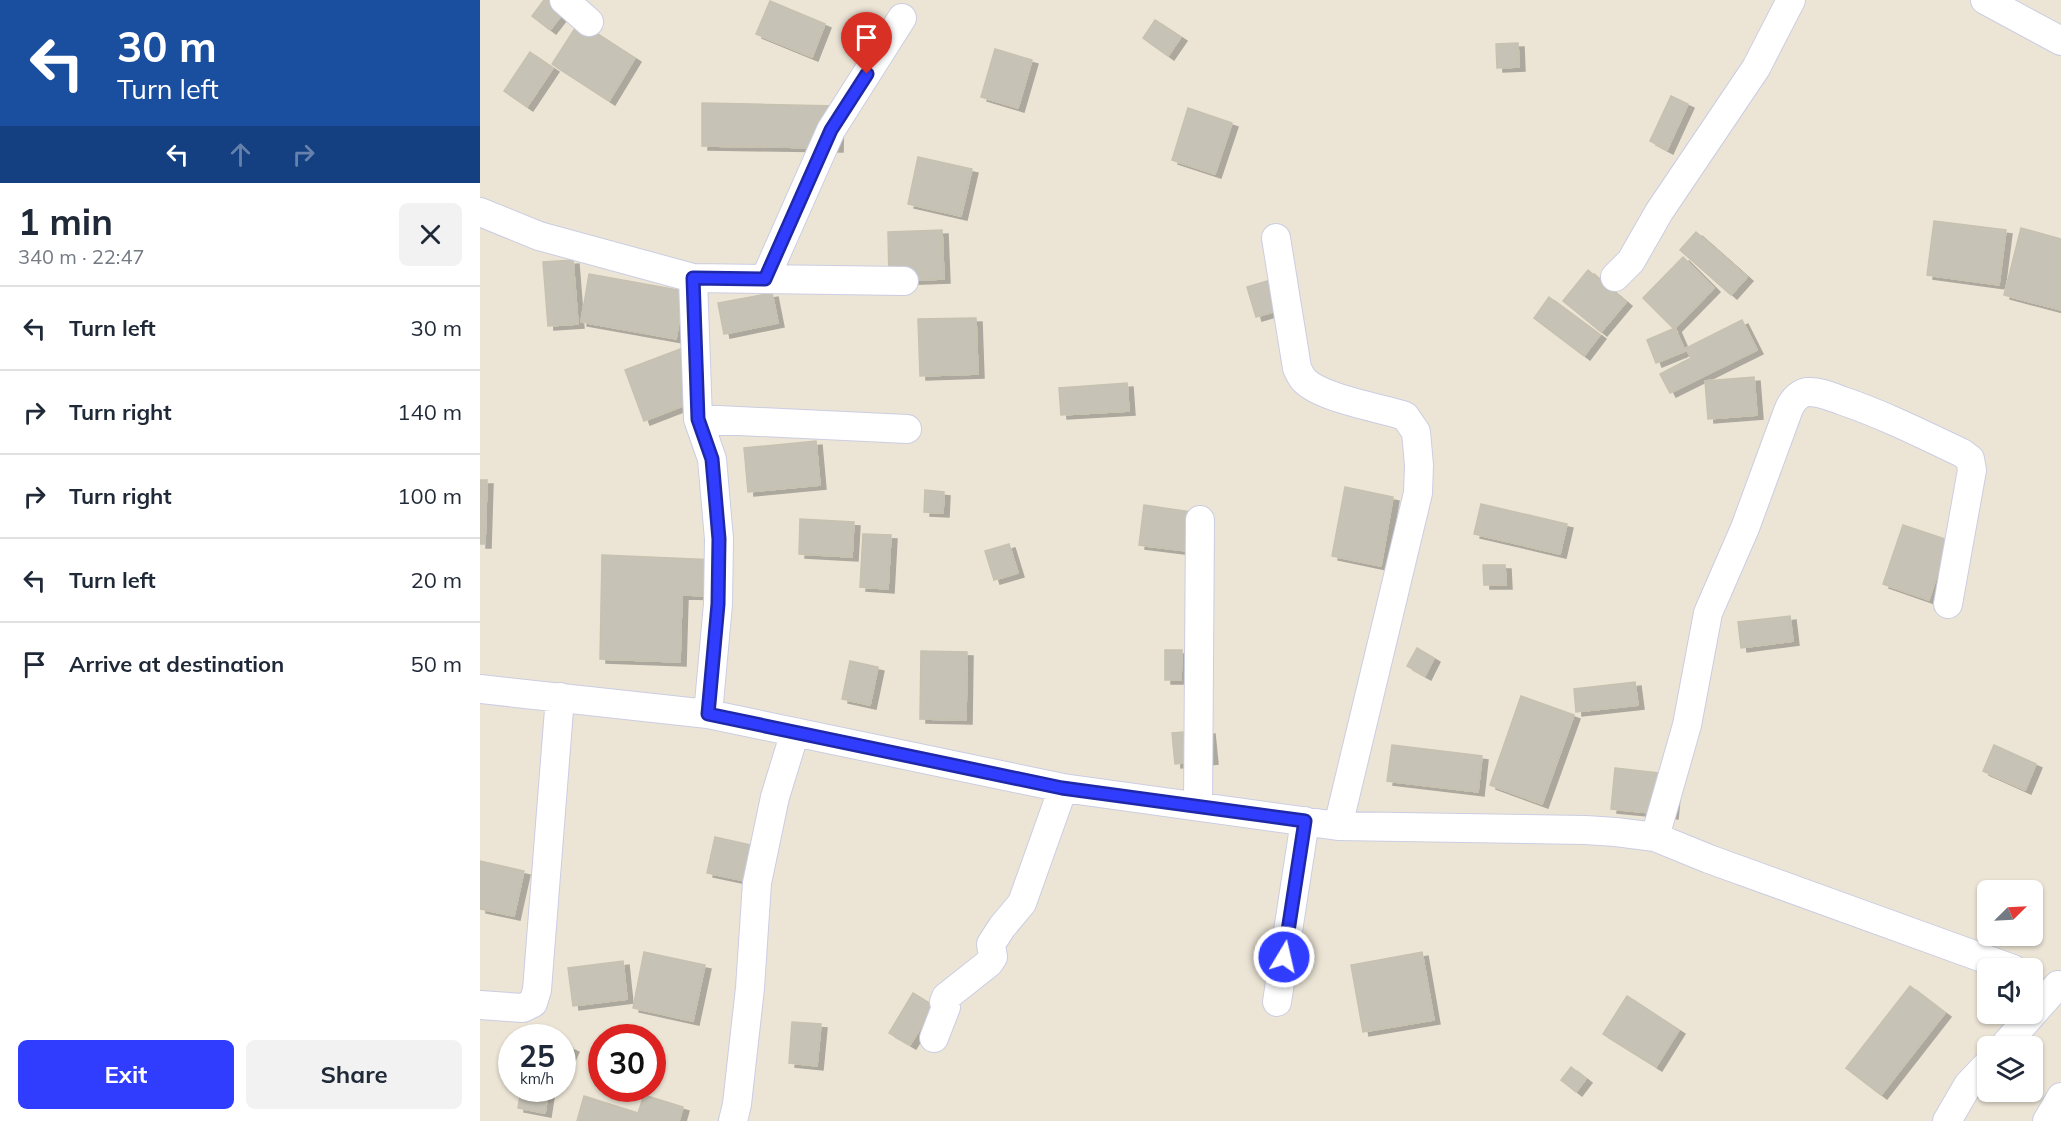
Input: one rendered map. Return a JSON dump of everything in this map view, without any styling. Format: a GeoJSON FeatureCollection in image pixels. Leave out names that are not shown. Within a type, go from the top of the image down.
{"type":"FeatureCollection","features":[{"type":"Feature","properties":{"kind":"street"},"geometry":{"type":"LineString","coordinates":[[564,0],[589,22]]}},
{"type":"Feature","properties":{"kind":"street"},"geometry":{"type":"LineString","coordinates":[[1615,277],[1631,261],[1659,212],[1756,68],[1791,0]]}},
{"type":"Feature","properties":{"kind":"street"},"geometry":{"type":"LineString","coordinates":[[1985,0],[2061,40]]}},
{"type":"Feature","properties":{"kind":"street"},"geometry":{"type":"LineString","coordinates":[[765,279],[831,130],[902,18]]}},
{"type":"Feature","properties":{"kind":"street"},"geometry":{"type":"LineString","coordinates":[[480,212],[539,236],[693,278],[904,281]]}},
{"type":"Feature","properties":{"kind":"street"},"geometry":{"type":"LineString","coordinates":[[1276,238],[1296,368],[1304,381],[1316,388],[1362,405],[1405,416],[1416,432],[1419,465],[1418,493],[1338,826]]}},
{"type":"Feature","properties":{"kind":"street"},"geometry":{"type":"LineString","coordinates":[[693,278],[698,419],[712,459],[719,539],[718,604],[708,714]]}},
{"type":"Feature","properties":{"kind":"street"},"geometry":{"type":"LineString","coordinates":[[1655,837],[1687,725],[1708,613],[1745,528],[1788,411],[1792,402],[1800,396],[1806,392],[1820,393],[1882,415],[1970,459],[1972,470],[1948,604]]}},
{"type":"Feature","properties":{"kind":"street"},"geometry":{"type":"LineString","coordinates":[[698,419],[907,429]]}},
{"type":"Feature","properties":{"kind":"street"},"geometry":{"type":"LineString","coordinates":[[1198,806],[1200,520]]}},
{"type":"Feature","properties":{"kind":"street"},"geometry":{"type":"LineString","coordinates":[[480,689],[708,714],[1062,788],[1338,826],[1585,830],[1655,837],[1709,859],[1983,958]]}},
{"type":"Feature","properties":{"kind":"street"},"geometry":{"type":"LineString","coordinates":[[480,1005],[523,1008],[533,1003],[537,990],[560,697]]}},
{"type":"Feature","properties":{"kind":"street"},"geometry":{"type":"LineString","coordinates":[[733,1121],[737,1104],[750,988],[757,883],[775,797],[795,732]]}},
{"type":"Feature","properties":{"kind":"street"},"geometry":{"type":"LineString","coordinates":[[934,1038],[945,1007],[946,997],[989,963],[993,957],[991,944],[1022,903],[1062,788]]}},
{"type":"Feature","properties":{"kind":"street"},"geometry":{"type":"LineString","coordinates":[[1277,1002],[1305,821]]}},
{"type":"Feature","properties":{"kind":"street"},"geometry":{"type":"LineString","coordinates":[[2011,1036],[2050,983]]}},
{"type":"Feature","properties":{"kind":"street"},"geometry":{"type":"LineString","coordinates":[[1947,1121],[1968,1085],[1977,1076]]}},
{"type":"Feature","properties":{"kind":"street"},"geometry":{"type":"LineString","coordinates":[[2047,1121],[2061,1097]]}},
{"type":"Feature","properties":{"kind":"building"},"geometry":{"type":"Polygon","coordinates":[[[544,0],[557,0],[567,8],[550,30],[532,16],[544,0]]]}},
{"type":"Feature","properties":{"kind":"building"},"geometry":{"type":"Polygon","coordinates":[[[770,1],[825,24],[812,57],[756,34],[770,1]]]}},
{"type":"Feature","properties":{"kind":"building"},"geometry":{"type":"Polygon","coordinates":[[[1155,20],[1181,37],[1168,56],[1143,38],[1155,20]]]}},
{"type":"Feature","properties":{"kind":"building"},"geometry":{"type":"Polygon","coordinates":[[[1155,20],[1181,37],[1168,56],[1143,38],[1155,20]]]}},
{"type":"Feature","properties":{"kind":"building"},"geometry":{"type":"Polygon","coordinates":[[[579,22],[635,58],[609,101],[552,64],[579,22]]]}},
{"type":"Feature","properties":{"kind":"building"},"geometry":{"type":"Polygon","coordinates":[[[1518,43],[1519,67],[1497,68],[1496,44],[1518,43]]]}},
{"type":"Feature","properties":{"kind":"building"},"geometry":{"type":"Polygon","coordinates":[[[995,49],[1032,60],[1018,108],[981,97],[995,49]]]}},
{"type":"Feature","properties":{"kind":"building"},"geometry":{"type":"Polygon","coordinates":[[[530,52],[553,68],[527,107],[504,91],[530,52]]]}},
{"type":"Feature","properties":{"kind":"building"},"geometry":{"type":"Polygon","coordinates":[[[1671,96],[1688,104],[1667,150],[1650,141],[1671,96]]]}},
{"type":"Feature","properties":{"kind":"building"},"geometry":{"type":"Polygon","coordinates":[[[1671,96],[1688,104],[1667,150],[1650,141],[1671,96]]]}},
{"type":"Feature","properties":{"kind":"building"},"geometry":{"type":"Polygon","coordinates":[[[702,103],[838,106],[837,148],[702,146],[702,103]]]}},
{"type":"Feature","properties":{"kind":"building"},"geometry":{"type":"Polygon","coordinates":[[[1188,108],[1232,123],[1215,174],[1172,160],[1188,108]]]}},
{"type":"Feature","properties":{"kind":"building"},"geometry":{"type":"Polygon","coordinates":[[[918,157],[972,169],[961,216],[908,204],[918,157]]]}},
{"type":"Feature","properties":{"kind":"building"},"geometry":{"type":"Polygon","coordinates":[[[1934,221],[2006,230],[1999,285],[1927,275],[1934,221]]]}},
{"type":"Feature","properties":{"kind":"building"},"geometry":{"type":"Polygon","coordinates":[[[1934,221],[2006,230],[1999,285],[1927,275],[1934,221]]]}},
{"type":"Feature","properties":{"kind":"building"},"geometry":{"type":"Polygon","coordinates":[[[2021,228],[2061,239],[2061,310],[2004,295],[2021,228]]]}},
{"type":"Feature","properties":{"kind":"building"},"geometry":{"type":"Polygon","coordinates":[[[2021,228],[2061,239],[2061,310],[2004,295],[2021,228]]]}},
{"type":"Feature","properties":{"kind":"building"},"geometry":{"type":"Polygon","coordinates":[[[942,230],[944,279],[889,281],[888,232],[942,230]]]}},
{"type":"Feature","properties":{"kind":"building"},"geometry":{"type":"Polygon","coordinates":[[[1696,232],[1747,277],[1731,295],[1680,250],[1696,232]]]}},
{"type":"Feature","properties":{"kind":"building"},"geometry":{"type":"Polygon","coordinates":[[[1696,232],[1747,277],[1731,295],[1680,250],[1696,232]]]}},
{"type":"Feature","properties":{"kind":"building"},"geometry":{"type":"Polygon","coordinates":[[[1683,257],[1714,288],[1674,329],[1643,298],[1683,257]]]}},
{"type":"Feature","properties":{"kind":"building"},"geometry":{"type":"Polygon","coordinates":[[[1683,257],[1714,288],[1674,329],[1643,298],[1683,257]]]}},
{"type":"Feature","properties":{"kind":"building"},"geometry":{"type":"Polygon","coordinates":[[[573,260],[578,324],[548,326],[543,262],[573,260]]]}},
{"type":"Feature","properties":{"kind":"building"},"geometry":{"type":"Polygon","coordinates":[[[1588,270],[1626,302],[1601,332],[1563,301],[1588,270]]]}},
{"type":"Feature","properties":{"kind":"building"},"geometry":{"type":"Polygon","coordinates":[[[1588,270],[1626,302],[1601,332],[1563,301],[1588,270]]]}},
{"type":"Feature","properties":{"kind":"building"},"geometry":{"type":"Polygon","coordinates":[[[589,274],[684,291],[676,339],[581,322],[589,274]]]}},
{"type":"Feature","properties":{"kind":"building"},"geometry":{"type":"Polygon","coordinates":[[[1277,278],[1286,308],[1256,317],[1247,287],[1277,278]]]}},
{"type":"Feature","properties":{"kind":"building"},"geometry":{"type":"Polygon","coordinates":[[[1277,278],[1286,308],[1256,317],[1247,287],[1277,278]]]}},
{"type":"Feature","properties":{"kind":"building"},"geometry":{"type":"Polygon","coordinates":[[[772,293],[778,323],[724,334],[718,303],[772,293]]]}},
{"type":"Feature","properties":{"kind":"building"},"geometry":{"type":"Polygon","coordinates":[[[1549,297],[1600,335],[1584,356],[1534,318],[1549,297]]]}},
{"type":"Feature","properties":{"kind":"building"},"geometry":{"type":"Polygon","coordinates":[[[1549,297],[1600,335],[1584,356],[1534,318],[1549,297]]]}},
{"type":"Feature","properties":{"kind":"building"},"geometry":{"type":"Polygon","coordinates":[[[976,318],[978,374],[920,376],[918,319],[976,318]]]}},
{"type":"Feature","properties":{"kind":"building"},"geometry":{"type":"Polygon","coordinates":[[[1742,320],[1757,350],[1670,393],[1660,374],[1691,358],[1686,348],[1742,320]]]}},
{"type":"Feature","properties":{"kind":"building"},"geometry":{"type":"Polygon","coordinates":[[[1742,320],[1757,350],[1670,393],[1660,374],[1691,358],[1686,348],[1742,320]]]}},
{"type":"Feature","properties":{"kind":"building"},"geometry":{"type":"Polygon","coordinates":[[[1675,328],[1685,351],[1656,363],[1647,340],[1675,328]]]}},
{"type":"Feature","properties":{"kind":"building"},"geometry":{"type":"Polygon","coordinates":[[[1675,328],[1685,351],[1656,363],[1647,340],[1675,328]]]}},
{"type":"Feature","properties":{"kind":"building"},"geometry":{"type":"Polygon","coordinates":[[[683,348],[703,398],[644,421],[625,370],[683,348]]]}},
{"type":"Feature","properties":{"kind":"building"},"geometry":{"type":"Polygon","coordinates":[[[1754,377],[1757,415],[1708,419],[1705,381],[1754,377]]]}},
{"type":"Feature","properties":{"kind":"building"},"geometry":{"type":"Polygon","coordinates":[[[1754,377],[1757,415],[1708,419],[1705,381],[1754,377]]]}},
{"type":"Feature","properties":{"kind":"building"},"geometry":{"type":"Polygon","coordinates":[[[1127,383],[1129,411],[1061,415],[1059,388],[1127,383]]]}},
{"type":"Feature","properties":{"kind":"building"},"geometry":{"type":"Polygon","coordinates":[[[1127,383],[1129,411],[1061,415],[1059,388],[1127,383]]]}},
{"type":"Feature","properties":{"kind":"building"},"geometry":{"type":"Polygon","coordinates":[[[816,441],[820,485],[748,492],[744,448],[816,441]]]}},
{"type":"Feature","properties":{"kind":"building"},"geometry":{"type":"Polygon","coordinates":[[[816,441],[820,485],[748,492],[744,448],[816,441]]]}},
{"type":"Feature","properties":{"kind":"building"},"geometry":{"type":"Polygon","coordinates":[[[480,480],[487,480],[485,544],[480,544],[480,480]]]}},
{"type":"Feature","properties":{"kind":"building"},"geometry":{"type":"Polygon","coordinates":[[[1345,487],[1393,497],[1381,566],[1332,556],[1345,487]]]}},
{"type":"Feature","properties":{"kind":"building"},"geometry":{"type":"Polygon","coordinates":[[[1345,487],[1393,497],[1381,566],[1332,556],[1345,487]]]}},
{"type":"Feature","properties":{"kind":"building"},"geometry":{"type":"Polygon","coordinates":[[[925,490],[944,492],[943,513],[924,512],[925,490]]]}},
{"type":"Feature","properties":{"kind":"building"},"geometry":{"type":"Polygon","coordinates":[[[925,490],[944,492],[943,513],[924,512],[925,490]]]}},
{"type":"Feature","properties":{"kind":"building"},"geometry":{"type":"Polygon","coordinates":[[[1481,504],[1567,524],[1560,554],[1474,534],[1481,504]]]}},
{"type":"Feature","properties":{"kind":"building"},"geometry":{"type":"Polygon","coordinates":[[[1481,504],[1567,524],[1560,554],[1474,534],[1481,504]]]}},
{"type":"Feature","properties":{"kind":"building"},"geometry":{"type":"Polygon","coordinates":[[[1144,505],[1191,512],[1186,551],[1139,545],[1144,505]]]}},
{"type":"Feature","properties":{"kind":"building"},"geometry":{"type":"Polygon","coordinates":[[[1144,505],[1191,512],[1186,551],[1139,545],[1144,505]]]}},
{"type":"Feature","properties":{"kind":"building"},"geometry":{"type":"Polygon","coordinates":[[[800,519],[854,522],[852,557],[799,554],[800,519]]]}},
{"type":"Feature","properties":{"kind":"building"},"geometry":{"type":"Polygon","coordinates":[[[800,519],[854,522],[852,557],[799,554],[800,519]]]}},
{"type":"Feature","properties":{"kind":"building"},"geometry":{"type":"Polygon","coordinates":[[[1903,525],[1948,540],[1929,600],[1883,584],[1903,525]]]}},
{"type":"Feature","properties":{"kind":"building"},"geometry":{"type":"Polygon","coordinates":[[[863,534],[891,535],[888,589],[860,587],[863,534]]]}},
{"type":"Feature","properties":{"kind":"building"},"geometry":{"type":"Polygon","coordinates":[[[863,534],[891,535],[888,589],[860,587],[863,534]]]}},
{"type":"Feature","properties":{"kind":"building"},"geometry":{"type":"Polygon","coordinates":[[[1009,544],[1018,573],[994,580],[985,551],[1009,544]]]}},
{"type":"Feature","properties":{"kind":"building"},"geometry":{"type":"Polygon","coordinates":[[[1009,544],[1018,573],[994,580],[985,551],[1009,544]]]}},
{"type":"Feature","properties":{"kind":"building"},"geometry":{"type":"Polygon","coordinates":[[[602,555],[717,560],[716,596],[682,595],[680,662],[600,659],[602,555]]]}},
{"type":"Feature","properties":{"kind":"building"},"geometry":{"type":"Polygon","coordinates":[[[602,555],[717,560],[716,596],[682,595],[680,662],[600,659],[602,555]]]}},
{"type":"Feature","properties":{"kind":"building"},"geometry":{"type":"Polygon","coordinates":[[[1483,565],[1505,565],[1506,585],[1484,585],[1483,565]]]}},
{"type":"Feature","properties":{"kind":"building"},"geometry":{"type":"Polygon","coordinates":[[[1483,565],[1505,565],[1506,585],[1484,585],[1483,565]]]}},
{"type":"Feature","properties":{"kind":"building"},"geometry":{"type":"Polygon","coordinates":[[[1790,616],[1793,641],[1741,648],[1738,622],[1790,616]]]}},
{"type":"Feature","properties":{"kind":"building"},"geometry":{"type":"Polygon","coordinates":[[[1417,648],[1434,658],[1425,676],[1407,666],[1417,648]]]}},
{"type":"Feature","properties":{"kind":"building"},"geometry":{"type":"Polygon","coordinates":[[[1417,648],[1434,658],[1425,676],[1407,666],[1417,648]]]}},
{"type":"Feature","properties":{"kind":"building"},"geometry":{"type":"Polygon","coordinates":[[[1165,650],[1182,650],[1181,680],[1165,680],[1165,650]]]}},
{"type":"Feature","properties":{"kind":"building"},"geometry":{"type":"Polygon","coordinates":[[[1165,650],[1182,650],[1181,680],[1165,680],[1165,650]]]}},
{"type":"Feature","properties":{"kind":"building"},"geometry":{"type":"Polygon","coordinates":[[[921,651],[967,652],[966,720],[920,719],[921,651]]]}},
{"type":"Feature","properties":{"kind":"building"},"geometry":{"type":"Polygon","coordinates":[[[921,651],[967,652],[966,720],[920,719],[921,651]]]}},
{"type":"Feature","properties":{"kind":"building"},"geometry":{"type":"Polygon","coordinates":[[[850,661],[878,667],[870,705],[842,699],[850,661]]]}},
{"type":"Feature","properties":{"kind":"building"},"geometry":{"type":"Polygon","coordinates":[[[850,661],[878,667],[870,705],[842,699],[850,661]]]}},
{"type":"Feature","properties":{"kind":"building"},"geometry":{"type":"Polygon","coordinates":[[[1635,682],[1638,705],[1576,712],[1574,689],[1635,682]]]}},
{"type":"Feature","properties":{"kind":"building"},"geometry":{"type":"Polygon","coordinates":[[[1521,696],[1574,715],[1542,804],[1490,785],[1521,696]]]}},
{"type":"Feature","properties":{"kind":"building"},"geometry":{"type":"Polygon","coordinates":[[[1209,730],[1212,760],[1175,764],[1172,733],[1209,730]]]}},
{"type":"Feature","properties":{"kind":"building"},"geometry":{"type":"Polygon","coordinates":[[[1209,730],[1212,760],[1175,764],[1172,733],[1209,730]]]}},
{"type":"Feature","properties":{"kind":"building"},"geometry":{"type":"Polygon","coordinates":[[[1392,745],[1482,756],[1478,792],[1387,781],[1392,745]]]}},
{"type":"Feature","properties":{"kind":"building"},"geometry":{"type":"Polygon","coordinates":[[[1994,745],[2036,764],[2025,790],[1983,771],[1994,745]]]}},
{"type":"Feature","properties":{"kind":"building"},"geometry":{"type":"Polygon","coordinates":[[[1615,768],[1676,775],[1672,815],[1611,809],[1615,768]]]}},
{"type":"Feature","properties":{"kind":"building"},"geometry":{"type":"Polygon","coordinates":[[[715,837],[768,849],[760,884],[707,873],[715,837]]]}},
{"type":"Feature","properties":{"kind":"building"},"geometry":{"type":"Polygon","coordinates":[[[715,837],[768,849],[760,884],[707,873],[715,837]]]}},
{"type":"Feature","properties":{"kind":"building"},"geometry":{"type":"Polygon","coordinates":[[[480,861],[524,871],[514,916],[480,909],[480,861]]]}},
{"type":"Feature","properties":{"kind":"building"},"geometry":{"type":"Polygon","coordinates":[[[480,861],[524,871],[514,916],[480,909],[480,861]]]}},
{"type":"Feature","properties":{"kind":"building"},"geometry":{"type":"Polygon","coordinates":[[[644,952],[705,965],[693,1021],[633,1008],[644,952]]]}},
{"type":"Feature","properties":{"kind":"building"},"geometry":{"type":"Polygon","coordinates":[[[644,952],[705,965],[693,1021],[633,1008],[644,952]]]}},
{"type":"Feature","properties":{"kind":"building"},"geometry":{"type":"Polygon","coordinates":[[[1422,952],[1434,1020],[1363,1032],[1351,965],[1422,952]]]}},
{"type":"Feature","properties":{"kind":"building"},"geometry":{"type":"Polygon","coordinates":[[[623,961],[627,999],[573,1006],[568,968],[623,961]]]}},
{"type":"Feature","properties":{"kind":"building"},"geometry":{"type":"Polygon","coordinates":[[[623,961],[627,999],[573,1006],[568,968],[623,961]]]}},
{"type":"Feature","properties":{"kind":"building"},"geometry":{"type":"Polygon","coordinates":[[[1910,986],[1945,1013],[1881,1095],[1846,1068],[1910,986]]]}},
{"type":"Feature","properties":{"kind":"building"},"geometry":{"type":"Polygon","coordinates":[[[913,993],[934,1006],[910,1045],[889,1033],[913,993]]]}},
{"type":"Feature","properties":{"kind":"building"},"geometry":{"type":"Polygon","coordinates":[[[1627,996],[1679,1030],[1656,1067],[1603,1034],[1627,996]]]}},
{"type":"Feature","properties":{"kind":"building"},"geometry":{"type":"Polygon","coordinates":[[[792,1022],[821,1024],[817,1066],[789,1063],[792,1022]]]}},
{"type":"Feature","properties":{"kind":"building"},"geometry":{"type":"Polygon","coordinates":[[[1571,1067],[1586,1079],[1576,1092],[1561,1080],[1571,1067]]]}},
{"type":"Feature","properties":{"kind":"building"},"geometry":{"type":"Polygon","coordinates":[[[584,1096],[588,1097],[588,1102],[603,1102],[638,1113],[642,1102],[666,1102],[683,1107],[679,1121],[577,1121],[584,1096]]]}},
{"type":"Feature","properties":{"kind":"building"},"geometry":{"type":"Polygon","coordinates":[[[519,1102],[547,1102],[545,1113],[518,1108],[519,1102]]]}},
{"type":"Feature","properties":{"kind":"building"},"geometry":{"type":"Polygon","coordinates":[[[519,1102],[547,1102],[545,1113],[518,1108],[519,1102]]]}},
{"type":"Feature","properties":{"kind":"route"},"geometry":{"type":"LineString","coordinates":[[867,74],[831,130],[765,279],[693,278],[698,419],[712,459],[719,539],[718,604],[708,714],[1062,788],[1305,821],[1284,957]]}}]}
